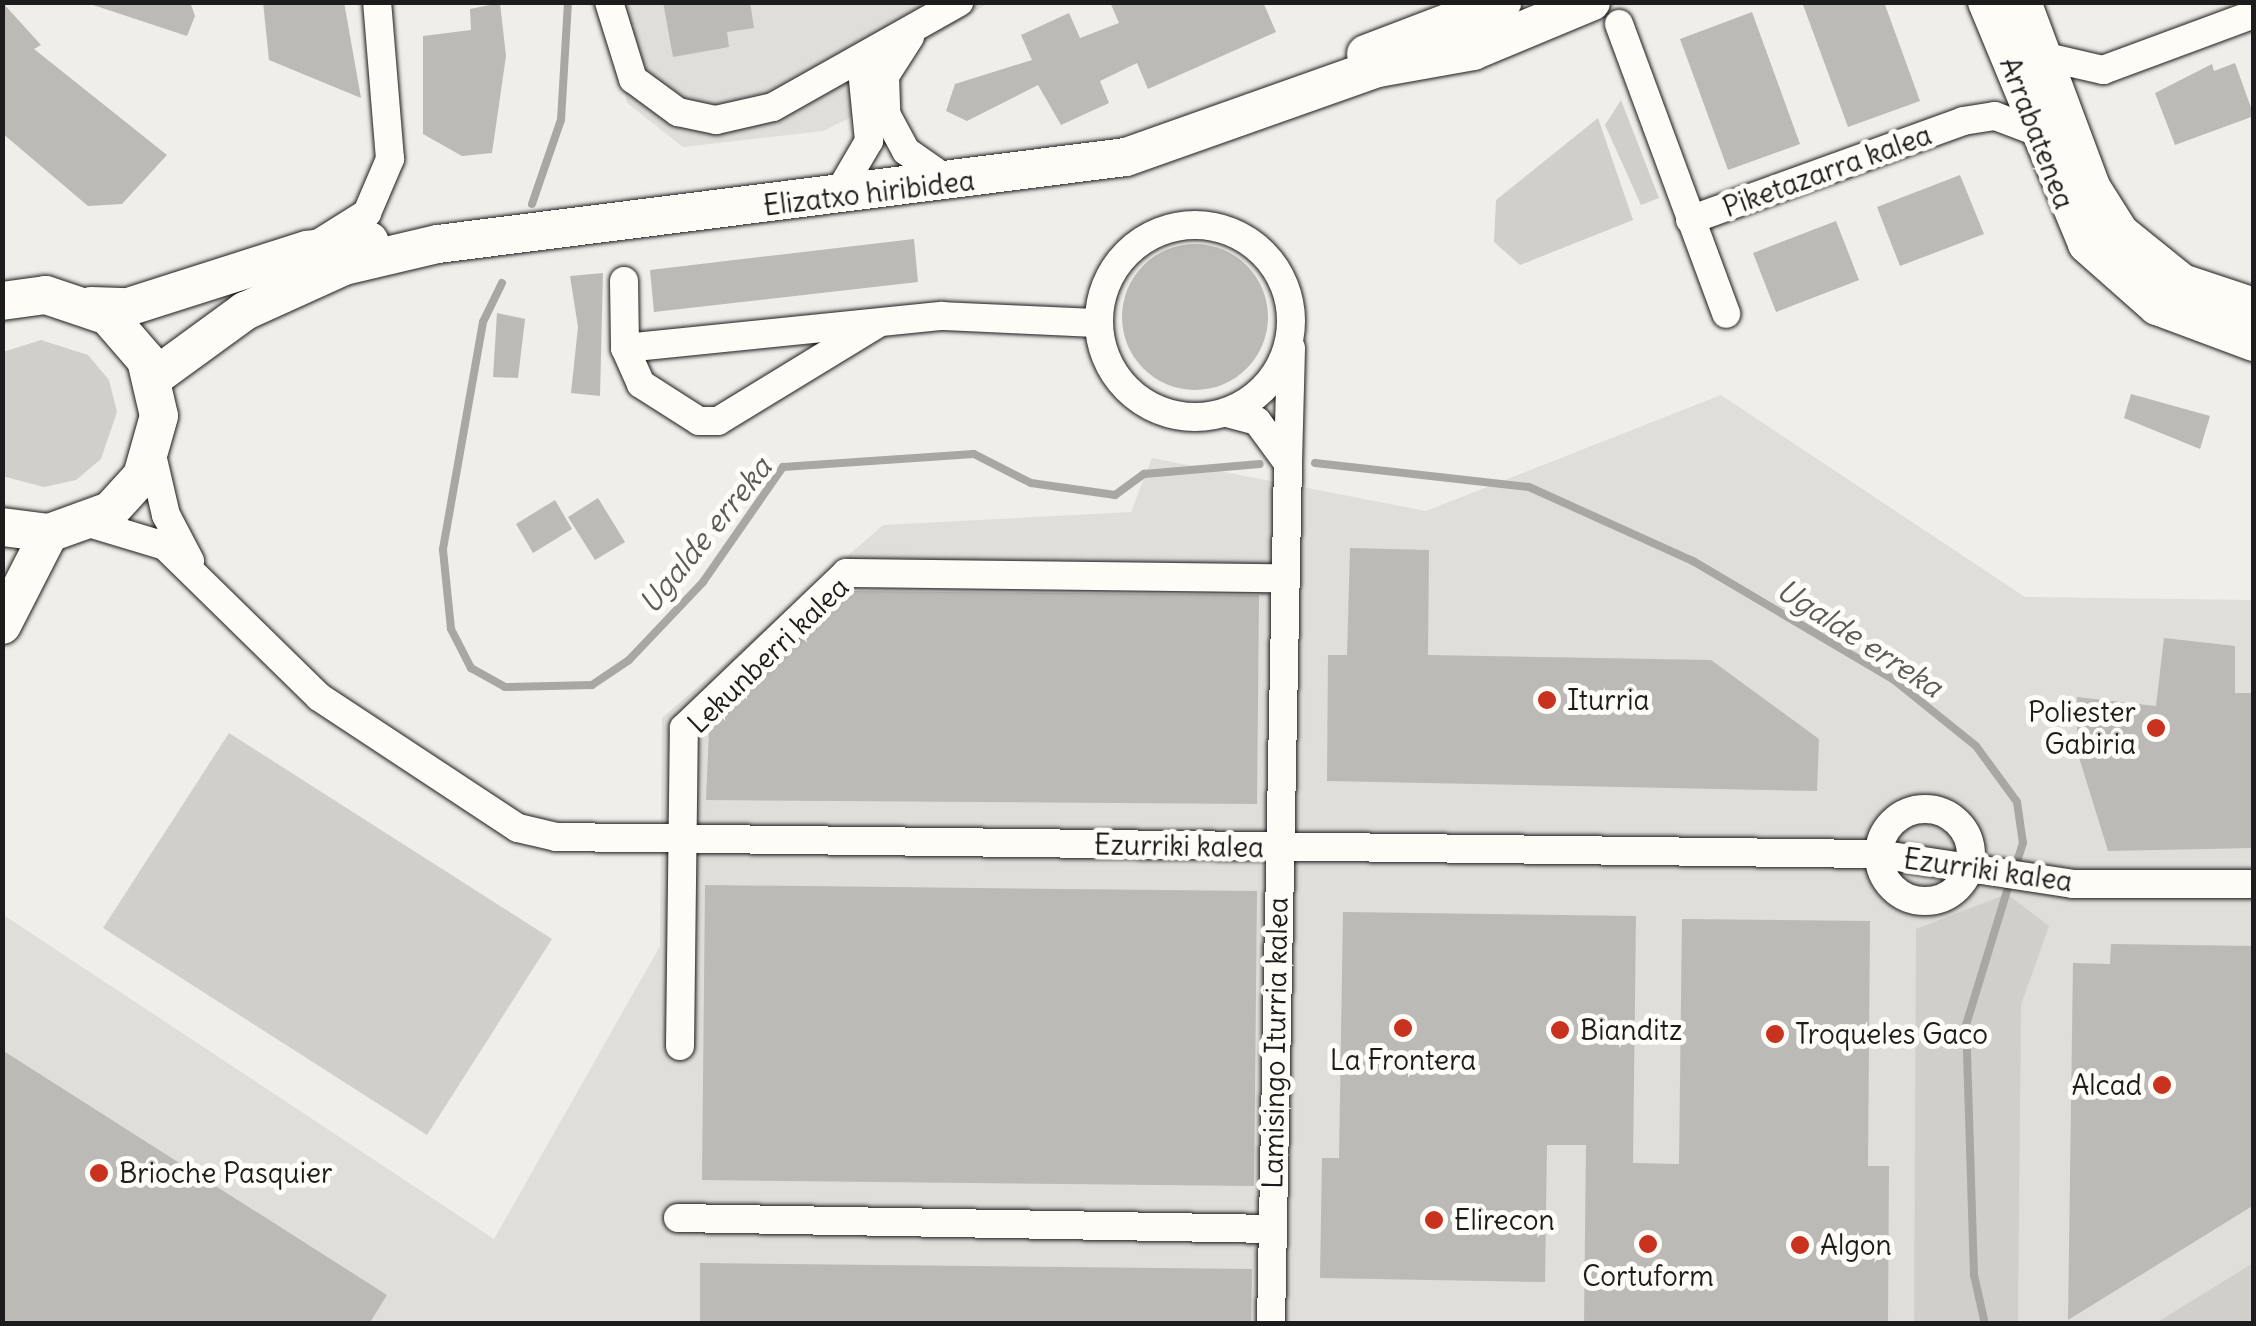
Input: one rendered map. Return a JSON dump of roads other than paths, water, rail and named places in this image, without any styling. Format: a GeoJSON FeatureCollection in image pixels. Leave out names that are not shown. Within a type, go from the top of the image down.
{"type":"FeatureCollection","features":[{"type":"Feature","properties":{"kind":"main road","name":"Elizatxo hiribidea"},"geometry":{"type":"LineString","coordinates":[[91,306],[128,307],[307,250],[935,171],[1168,133],[1502,2]]}},
{"type":"Feature","properties":{"kind":"main road","name":"Arrabatenea"},"geometry":{"type":"LineString","coordinates":[[1987,2],[2027,61],[2091,186],[2120,233],[2182,283],[2254,307]]}},
{"type":"Feature","properties":{"kind":"main road","name":"Arrabatenea"},"geometry":{"type":"LineString","coordinates":[[2022,2],[2035,131],[2074,224],[2120,280],[2177,317],[2254,342]]}},
{"type":"Feature","properties":{"kind":"main road","name":"Elizatxo hiribidea"},"geometry":{"type":"LineString","coordinates":[[153,378],[245,311],[344,266],[438,244],[1126,157],[1378,68],[1473,51],[1605,13]]}},
{"type":"Feature","properties":{"kind":"main road"},"geometry":{"type":"LineString","coordinates":[[2,301],[46,295],[91,306],[136,344],[153,378],[152,455],[128,495],[89,522],[49,533],[2,528]]}},
{"type":"Feature","properties":{"kind":"main road"},"geometry":{"type":"LineString","coordinates":[[2,626],[49,533]]}},
{"type":"Feature","properties":{"kind":"street"},"geometry":{"type":"LineString","coordinates":[[307,250],[366,212],[382,189],[392,122],[376,2]]}},
{"type":"Feature","properties":{"kind":"street"},"geometry":{"type":"LineString","coordinates":[[609,2],[633,79],[678,112],[736,119],[805,90],[959,2]]}},
{"type":"Feature","properties":{"kind":"street","name":"Piketazarra kalea"},"geometry":{"type":"LineString","coordinates":[[1605,13],[1726,314]]}},
{"type":"Feature","properties":{"kind":"street"},"geometry":{"type":"LineString","coordinates":[[2027,61],[2103,70],[2254,14]]}},
{"type":"Feature","properties":{"kind":"street"},"geometry":{"type":"LineString","coordinates":[[872,95],[889,64],[920,27]]}},
{"type":"Feature","properties":{"kind":"street"},"geometry":{"type":"LineString","coordinates":[[844,182],[869,141],[877,62],[861,59]]}},
{"type":"Feature","properties":{"kind":"street","name":"Piketazarra kalea"},"geometry":{"type":"LineString","coordinates":[[1963,121],[1991,104],[2027,61]]}},
{"type":"Feature","properties":{"kind":"street"},"geometry":{"type":"LineString","coordinates":[[805,90],[872,95]]}},
{"type":"Feature","properties":{"kind":"street"},"geometry":{"type":"LineString","coordinates":[[872,95],[897,140],[935,171]]}},
{"type":"Feature","properties":{"kind":"street","name":"Piketazarra kalea"},"geometry":{"type":"LineString","coordinates":[[1690,220],[1963,121],[1995,116],[2035,131]]}},
{"type":"Feature","properties":{"kind":"street"},"geometry":{"type":"LineString","coordinates":[[1226,413],[1261,393],[1291,346],[1284,283],[1266,254],[1219,227],[1185,224],[1145,238],[1119,260],[1098,323],[1116,380],[1141,403],[1172,416],[1226,413],[1257,420],[1288,462]]}},
{"type":"Feature","properties":{"kind":"street"},"geometry":{"type":"LineString","coordinates":[[624,281],[625,348],[641,384],[699,421],[718,421],[877,324]]}},
{"type":"Feature","properties":{"kind":"street"},"geometry":{"type":"LineString","coordinates":[[625,348],[942,316],[1098,323]]}},
{"type":"Feature","properties":{"kind":"street","name":"Lamisingo Iturria kalea"},"geometry":{"type":"LineString","coordinates":[[1271,1324],[1281,578],[1291,346]]}},
{"type":"Feature","properties":{"kind":"street"},"geometry":{"type":"LineString","coordinates":[[152,455],[166,515],[196,570]]}},
{"type":"Feature","properties":{"kind":"street"},"geometry":{"type":"LineString","coordinates":[[89,522],[147,537],[196,570]]}},
{"type":"Feature","properties":{"kind":"street","name":"Ezurriki kalea"},"geometry":{"type":"LineString","coordinates":[[196,570],[318,698],[518,828],[556,837],[1878,854],[2072,884],[2254,884]]}},
{"type":"Feature","properties":{"kind":"street","name":"Lekunberri kalea"},"geometry":{"type":"LineString","coordinates":[[680,1046],[684,728],[846,574],[1281,578]]}},
{"type":"Feature","properties":{"kind":"street"},"geometry":{"type":"LineString","coordinates":[[1941,811],[1968,836],[1970,869],[1952,894],[1918,901],[1889,885],[1878,854],[1895,820],[1941,811]]}},
{"type":"Feature","properties":{"kind":"street"},"geometry":{"type":"LineString","coordinates":[[678,1218],[1273,1229]]}},
{"type":"Feature","properties":{"kind":"waterway","name":"Ugalde erreka"},"geometry":{"type":"LineString","coordinates":[[532,204],[561,120],[568,2]]}},
{"type":"Feature","properties":{"kind":"waterway","name":"Ugalde erreka"},"geometry":{"type":"LineString","coordinates":[[502,283],[483,322],[443,550],[451,629],[471,668],[505,687],[592,685],[629,660],[703,582],[783,467],[974,454],[1031,483],[1115,495],[1144,474],[1260,464]]}},
{"type":"Feature","properties":{"kind":"waterway","name":"Ugalde erreka"},"geometry":{"type":"LineString","coordinates":[[1315,463],[1529,487],[1693,561],[1894,680],[1976,746],[2017,802],[2023,843],[2015,868]]}},
{"type":"Feature","properties":{"kind":"waterway","name":"Ugalde erreka"},"geometry":{"type":"LineString","coordinates":[[1985,1324],[1974,1275],[1966,1025],[2010,881]]}},
{"type":"Feature","properties":{"kind":"place","name":"Iturria"},"geometry":{"type":"Point","coordinates":[1547,700]}},
{"type":"Feature","properties":{"kind":"place","name":"Poliester Gabiria"},"geometry":{"type":"Point","coordinates":[2156,728]}},
{"type":"Feature","properties":{"kind":"place","name":"La Frontera"},"geometry":{"type":"Point","coordinates":[1403,1028]}},
{"type":"Feature","properties":{"kind":"place","name":"Bianditz"},"geometry":{"type":"Point","coordinates":[1560,1030]}},
{"type":"Feature","properties":{"kind":"place","name":"Troqueles Gaco"},"geometry":{"type":"Point","coordinates":[1775,1034]}},
{"type":"Feature","properties":{"kind":"place","name":"Alcad"},"geometry":{"type":"Point","coordinates":[2162,1085]}},
{"type":"Feature","properties":{"kind":"place","name":"Brioche Pasquier"},"geometry":{"type":"Point","coordinates":[99,1173]}},
{"type":"Feature","properties":{"kind":"place","name":"Elirecon"},"geometry":{"type":"Point","coordinates":[1434,1220]}},
{"type":"Feature","properties":{"kind":"place","name":"Cortuform"},"geometry":{"type":"Point","coordinates":[1648,1244]}},
{"type":"Feature","properties":{"kind":"place","name":"Algon"},"geometry":{"type":"Point","coordinates":[1800,1245]}}]}
